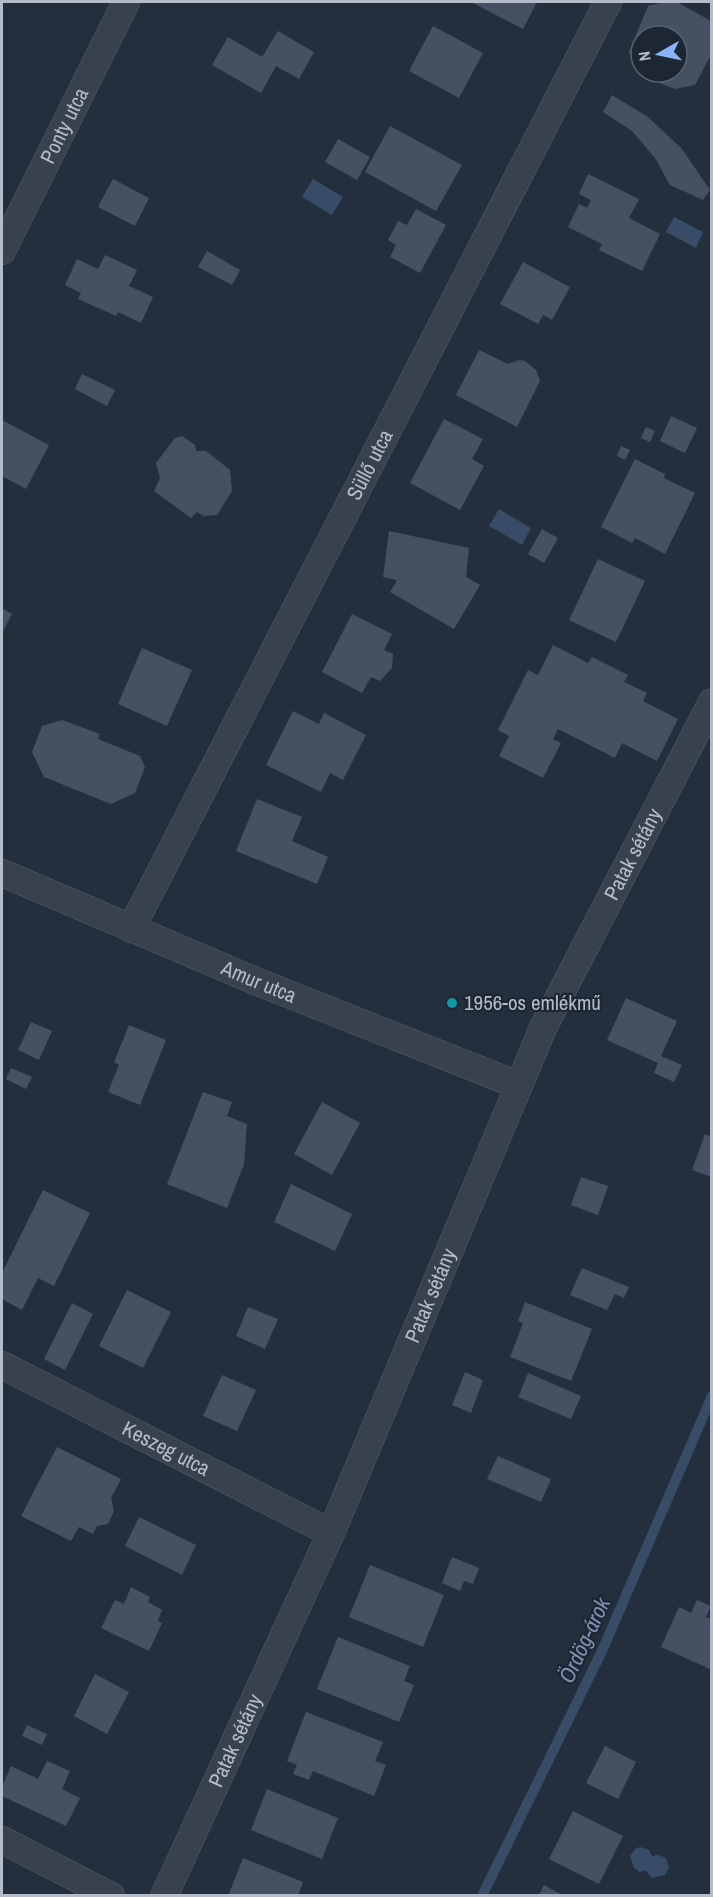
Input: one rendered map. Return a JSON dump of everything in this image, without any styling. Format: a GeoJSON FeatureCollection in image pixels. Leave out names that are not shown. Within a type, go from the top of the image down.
{"type":"FeatureCollection","features":[{"type":"Feature","properties":{"kind":"street","name":"Ponty utca"},"geometry":{"type":"LineString","coordinates":[[2,251],[126,2]]}},
{"type":"Feature","properties":{"kind":"street","name":"Süllő utca"},"geometry":{"type":"LineString","coordinates":[[131,929],[608,2]]}},
{"type":"Feature","properties":{"kind":"street","name":"Patak sétány"},"geometry":{"type":"LineString","coordinates":[[164,1896],[331,1533],[543,1028],[711,702]]}},
{"type":"Feature","properties":{"kind":"street","name":"Amur utca"},"geometry":{"type":"LineString","coordinates":[[2,873],[258,982],[518,1085]]}},
{"type":"Feature","properties":{"kind":"street","name":"Keszeg utca"},"geometry":{"type":"LineString","coordinates":[[2,1365],[331,1533]]}},
{"type":"Feature","properties":{"kind":"street"},"geometry":{"type":"LineString","coordinates":[[2,1840],[111,1896]]}},
{"type":"Feature","properties":{"kind":"water"},"geometry":{"type":"Polygon","coordinates":[[[313,179],[343,197],[332,215],[302,197],[313,179]]]}},
{"type":"Feature","properties":{"kind":"water"},"geometry":{"type":"Polygon","coordinates":[[[674,217],[703,232],[696,248],[666,232],[674,217]]]}},
{"type":"Feature","properties":{"kind":"water"},"geometry":{"type":"Polygon","coordinates":[[[499,509],[531,528],[522,545],[489,526],[499,509]]]}},
{"type":"Feature","properties":{"kind":"water"},"geometry":{"type":"Polygon","coordinates":[[[640,1847],[649,1850],[652,1856],[658,1855],[666,1858],[669,1867],[665,1875],[652,1878],[645,1870],[640,1872],[634,1868],[630,1856],[635,1849],[640,1847]]]}},
{"type":"Feature","properties":{"kind":"building"},"geometry":{"type":"Polygon","coordinates":[[[471,2],[537,2],[523,29],[471,2]]]}},
{"type":"Feature","properties":{"kind":"building"},"geometry":{"type":"Polygon","coordinates":[[[664,2],[677,2],[709,20],[712,28],[712,53],[695,85],[675,89],[662,84],[689,84],[689,24],[641,24],[648,6],[664,2]]]}},
{"type":"Feature","properties":{"kind":"building"},"geometry":{"type":"Polygon","coordinates":[[[433,26],[483,53],[459,98],[409,71],[433,26]]]}},
{"type":"Feature","properties":{"kind":"building"},"geometry":{"type":"Polygon","coordinates":[[[278,31],[314,52],[299,79],[276,66],[261,93],[212,65],[228,37],[262,57],[278,31]]]}},
{"type":"Feature","properties":{"kind":"building"},"geometry":{"type":"Polygon","coordinates":[[[612,95],[648,117],[682,149],[710,190],[703,200],[670,185],[655,158],[632,131],[603,112],[612,95]]]}},
{"type":"Feature","properties":{"kind":"building"},"geometry":{"type":"Polygon","coordinates":[[[390,126],[462,165],[436,211],[365,172],[390,126]]]}},
{"type":"Feature","properties":{"kind":"building"},"geometry":{"type":"Polygon","coordinates":[[[338,139],[370,157],[357,180],[325,162],[338,139]]]}},
{"type":"Feature","properties":{"kind":"building"},"geometry":{"type":"Polygon","coordinates":[[[588,174],[639,199],[629,218],[660,234],[642,271],[599,250],[602,244],[568,227],[579,204],[587,208],[591,200],[579,194],[588,174]]]}},
{"type":"Feature","properties":{"kind":"building"},"geometry":{"type":"Polygon","coordinates":[[[113,179],[149,198],[135,226],[98,207],[113,179]]]}},
{"type":"Feature","properties":{"kind":"building"},"geometry":{"type":"Polygon","coordinates":[[[416,209],[446,225],[420,273],[390,257],[396,245],[388,240],[398,221],[407,225],[416,209]]]}},
{"type":"Feature","properties":{"kind":"building"},"geometry":{"type":"Polygon","coordinates":[[[207,251],[240,270],[232,285],[198,267],[207,251]]]}},
{"type":"Feature","properties":{"kind":"building"},"geometry":{"type":"Polygon","coordinates":[[[105,255],[137,270],[129,286],[153,297],[141,323],[118,312],[116,316],[78,299],[81,293],[65,285],[77,259],[98,269],[105,255]]]}},
{"type":"Feature","properties":{"kind":"building"},"geometry":{"type":"Polygon","coordinates":[[[523,262],[570,287],[552,320],[543,315],[538,324],[500,304],[523,262]]]}},
{"type":"Feature","properties":{"kind":"building"},"geometry":{"type":"Polygon","coordinates":[[[479,350],[508,364],[519,360],[525,361],[536,370],[540,381],[517,427],[456,395],[479,350]]]}},
{"type":"Feature","properties":{"kind":"building"},"geometry":{"type":"Polygon","coordinates":[[[82,374],[115,390],[107,406],[75,389],[82,374]]]}},
{"type":"Feature","properties":{"kind":"building"},"geometry":{"type":"Polygon","coordinates":[[[671,416],[697,428],[685,453],[660,441],[671,416]]]}},
{"type":"Feature","properties":{"kind":"building"},"geometry":{"type":"Polygon","coordinates":[[[444,419],[483,439],[472,459],[484,466],[460,510],[410,483],[444,419]]]}},
{"type":"Feature","properties":{"kind":"building"},"geometry":{"type":"Polygon","coordinates":[[[2,420],[49,445],[26,489],[2,476],[2,420]]]}},
{"type":"Feature","properties":{"kind":"building"},"geometry":{"type":"Polygon","coordinates":[[[646,427],[655,431],[650,442],[641,438],[646,427]]]}},
{"type":"Feature","properties":{"kind":"building"},"geometry":{"type":"Polygon","coordinates":[[[182,436],[195,445],[196,451],[206,451],[230,470],[232,491],[217,515],[204,516],[197,512],[191,518],[154,491],[160,478],[156,463],[175,438],[182,436]]]}},
{"type":"Feature","properties":{"kind":"building"},"geometry":{"type":"Polygon","coordinates":[[[621,446],[630,450],[625,460],[617,456],[621,446]]]}},
{"type":"Feature","properties":{"kind":"building"},"geometry":{"type":"Polygon","coordinates":[[[635,459],[665,474],[664,478],[695,493],[665,554],[635,538],[632,543],[601,527],[635,459]]]}},
{"type":"Feature","properties":{"kind":"building"},"geometry":{"type":"Polygon","coordinates":[[[542,529],[558,538],[544,563],[528,554],[542,529]]]}},
{"type":"Feature","properties":{"kind":"building"},"geometry":{"type":"Polygon","coordinates":[[[389,531],[469,548],[466,577],[480,585],[454,629],[390,592],[397,580],[383,577],[389,531]]]}},
{"type":"Feature","properties":{"kind":"building"},"geometry":{"type":"Polygon","coordinates":[[[598,559],[645,581],[616,642],[569,620],[598,559]]]}},
{"type":"Feature","properties":{"kind":"building"},"geometry":{"type":"Polygon","coordinates":[[[2,608],[12,614],[2,633],[2,608]]]}},
{"type":"Feature","properties":{"kind":"building"},"geometry":{"type":"Polygon","coordinates":[[[352,614],[392,634],[384,650],[393,654],[392,668],[380,681],[371,677],[362,693],[322,672],[352,614]]]}},
{"type":"Feature","properties":{"kind":"building"},"geometry":{"type":"Polygon","coordinates":[[[553,645],[588,663],[592,657],[628,675],[624,682],[647,693],[643,701],[678,719],[657,761],[622,743],[615,758],[558,729],[553,739],[561,743],[543,778],[499,756],[509,736],[498,730],[528,670],[538,675],[553,645]]]}},
{"type":"Feature","properties":{"kind":"building"},"geometry":{"type":"Polygon","coordinates":[[[142,648],[192,670],[167,726],[118,704],[142,648]]]}},
{"type":"Feature","properties":{"kind":"building"},"geometry":{"type":"Polygon","coordinates":[[[293,711],[319,724],[324,713],[366,735],[343,780],[330,773],[321,792],[266,765],[293,711]]]}},
{"type":"Feature","properties":{"kind":"building"},"geometry":{"type":"Polygon","coordinates":[[[62,720],[100,734],[98,739],[140,756],[145,767],[135,793],[111,804],[44,777],[32,752],[42,726],[62,720]]]}},
{"type":"Feature","properties":{"kind":"building"},"geometry":{"type":"Polygon","coordinates":[[[257,799],[302,817],[292,841],[328,857],[317,884],[236,851],[257,799]]]}},
{"type":"Feature","properties":{"kind":"building"},"geometry":{"type":"Polygon","coordinates":[[[626,998],[677,1021],[661,1056],[682,1065],[674,1082],[654,1073],[658,1063],[607,1040],[626,998]]]}},
{"type":"Feature","properties":{"kind":"building"},"geometry":{"type":"Polygon","coordinates":[[[31,1022],[52,1031],[39,1060],[18,1050],[31,1022]]]}},
{"type":"Feature","properties":{"kind":"building"},"geometry":{"type":"Polygon","coordinates":[[[129,1025],[166,1040],[140,1105],[108,1092],[119,1065],[114,1062],[129,1025]]]}},
{"type":"Feature","properties":{"kind":"building"},"geometry":{"type":"Polygon","coordinates":[[[11,1068],[32,1077],[26,1089],[6,1079],[11,1068]]]}},
{"type":"Feature","properties":{"kind":"building"},"geometry":{"type":"Polygon","coordinates":[[[203,1092],[232,1102],[227,1116],[247,1124],[244,1164],[227,1208],[167,1184],[203,1092]]]}},
{"type":"Feature","properties":{"kind":"building"},"geometry":{"type":"Polygon","coordinates":[[[322,1102],[360,1123],[332,1175],[294,1154],[322,1102]]]}},
{"type":"Feature","properties":{"kind":"building"},"geometry":{"type":"Polygon","coordinates":[[[705,1134],[712,1137],[712,1177],[692,1170],[705,1134]]]}},
{"type":"Feature","properties":{"kind":"building"},"geometry":{"type":"Polygon","coordinates":[[[581,1177],[608,1186],[598,1215],[571,1205],[581,1177]]]}},
{"type":"Feature","properties":{"kind":"building"},"geometry":{"type":"Polygon","coordinates":[[[291,1184],[352,1214],[335,1251],[274,1222],[291,1184]]]}},
{"type":"Feature","properties":{"kind":"building"},"geometry":{"type":"Polygon","coordinates":[[[43,1190],[90,1213],[54,1286],[38,1278],[22,1310],[2,1299],[2,1273],[43,1190]]]}},
{"type":"Feature","properties":{"kind":"building"},"geometry":{"type":"Polygon","coordinates":[[[582,1268],[629,1287],[624,1298],[615,1294],[607,1310],[570,1295],[582,1268]]]}},
{"type":"Feature","properties":{"kind":"building"},"geometry":{"type":"Polygon","coordinates":[[[127,1290],[171,1312],[143,1368],[99,1346],[127,1290]]]}},
{"type":"Feature","properties":{"kind":"building"},"geometry":{"type":"Polygon","coordinates":[[[525,1302],[592,1329],[571,1381],[510,1357],[523,1323],[518,1321],[525,1302]]]}},
{"type":"Feature","properties":{"kind":"building"},"geometry":{"type":"Polygon","coordinates":[[[72,1303],[93,1314],[65,1370],[44,1359],[72,1303]]]}},
{"type":"Feature","properties":{"kind":"building"},"geometry":{"type":"Polygon","coordinates":[[[248,1307],[278,1319],[265,1349],[236,1336],[248,1307]]]}},
{"type":"Feature","properties":{"kind":"building"},"geometry":{"type":"Polygon","coordinates":[[[465,1372],[483,1380],[471,1413],[452,1405],[465,1372]]]}},
{"type":"Feature","properties":{"kind":"building"},"geometry":{"type":"Polygon","coordinates":[[[528,1373],[581,1396],[571,1419],[518,1397],[528,1373]]]}},
{"type":"Feature","properties":{"kind":"building"},"geometry":{"type":"Polygon","coordinates":[[[222,1375],[256,1390],[237,1431],[203,1416],[222,1375]]]}},
{"type":"Feature","properties":{"kind":"building"},"geometry":{"type":"Polygon","coordinates":[[[57,1447],[121,1479],[111,1498],[114,1511],[108,1524],[97,1526],[93,1534],[79,1527],[71,1541],[21,1516],[57,1447]]]}},
{"type":"Feature","properties":{"kind":"building"},"geometry":{"type":"Polygon","coordinates":[[[498,1456],[551,1479],[541,1502],[487,1479],[498,1456]]]}},
{"type":"Feature","properties":{"kind":"building"},"geometry":{"type":"Polygon","coordinates":[[[139,1517],[196,1545],[182,1575],[125,1546],[139,1517]]]}},
{"type":"Feature","properties":{"kind":"building"},"geometry":{"type":"Polygon","coordinates":[[[452,1557],[479,1568],[473,1584],[464,1581],[460,1591],[442,1583],[452,1557]]]}},
{"type":"Feature","properties":{"kind":"building"},"geometry":{"type":"Polygon","coordinates":[[[370,1565],[444,1595],[423,1647],[349,1617],[370,1565]]]}},
{"type":"Feature","properties":{"kind":"building"},"geometry":{"type":"Polygon","coordinates":[[[131,1587],[150,1597],[148,1602],[162,1610],[158,1621],[162,1623],[149,1651],[101,1628],[115,1600],[124,1604],[131,1587]]]}},
{"type":"Feature","properties":{"kind":"building"},"geometry":{"type":"Polygon","coordinates":[[[697,1600],[711,1606],[706,1617],[712,1619],[712,1670],[661,1647],[679,1607],[691,1613],[697,1600]]]}},
{"type":"Feature","properties":{"kind":"building"},"geometry":{"type":"Polygon","coordinates":[[[338,1637],[410,1666],[404,1681],[414,1685],[399,1722],[317,1689],[338,1637]]]}},
{"type":"Feature","properties":{"kind":"building"},"geometry":{"type":"Polygon","coordinates":[[[95,1674],[129,1692],[107,1734],[74,1716],[95,1674]]]}},
{"type":"Feature","properties":{"kind":"building"},"geometry":{"type":"Polygon","coordinates":[[[306,1712],[383,1742],[375,1761],[386,1765],[374,1796],[313,1771],[309,1780],[293,1774],[297,1765],[287,1761],[306,1712]]]}},
{"type":"Feature","properties":{"kind":"building"},"geometry":{"type":"Polygon","coordinates":[[[27,1725],[47,1734],[42,1745],[22,1736],[27,1725]]]}},
{"type":"Feature","properties":{"kind":"building"},"geometry":{"type":"Polygon","coordinates":[[[605,1746],[636,1762],[618,1799],[586,1783],[605,1746]]]}},
{"type":"Feature","properties":{"kind":"building"},"geometry":{"type":"Polygon","coordinates":[[[47,1761],[70,1771],[62,1789],[80,1798],[66,1826],[2,1796],[2,1787],[11,1766],[38,1779],[47,1761]]]}},
{"type":"Feature","properties":{"kind":"building"},"geometry":{"type":"Polygon","coordinates":[[[267,1789],[338,1818],[322,1859],[251,1830],[267,1789]]]}},
{"type":"Feature","properties":{"kind":"building"},"geometry":{"type":"Polygon","coordinates":[[[573,1811],[623,1836],[599,1884],[549,1859],[573,1811]]]}},
{"type":"Feature","properties":{"kind":"building"},"geometry":{"type":"Polygon","coordinates":[[[243,1858],[303,1882],[298,1896],[228,1896],[243,1858]]]}},
{"type":"Feature","properties":{"kind":"building"},"geometry":{"type":"Polygon","coordinates":[[[544,1885],[564,1896],[538,1896],[544,1885]]]}},
{"type":"Feature","properties":{"kind":"waterway","name":"Ördög-árok"},"geometry":{"type":"LineString","coordinates":[[482,1896],[602,1651],[712,1396]]}},
{"type":"Feature","properties":{"kind":"place","name":"1956-os emlékmű"},"geometry":{"type":"Point","coordinates":[452,1003]}}]}
